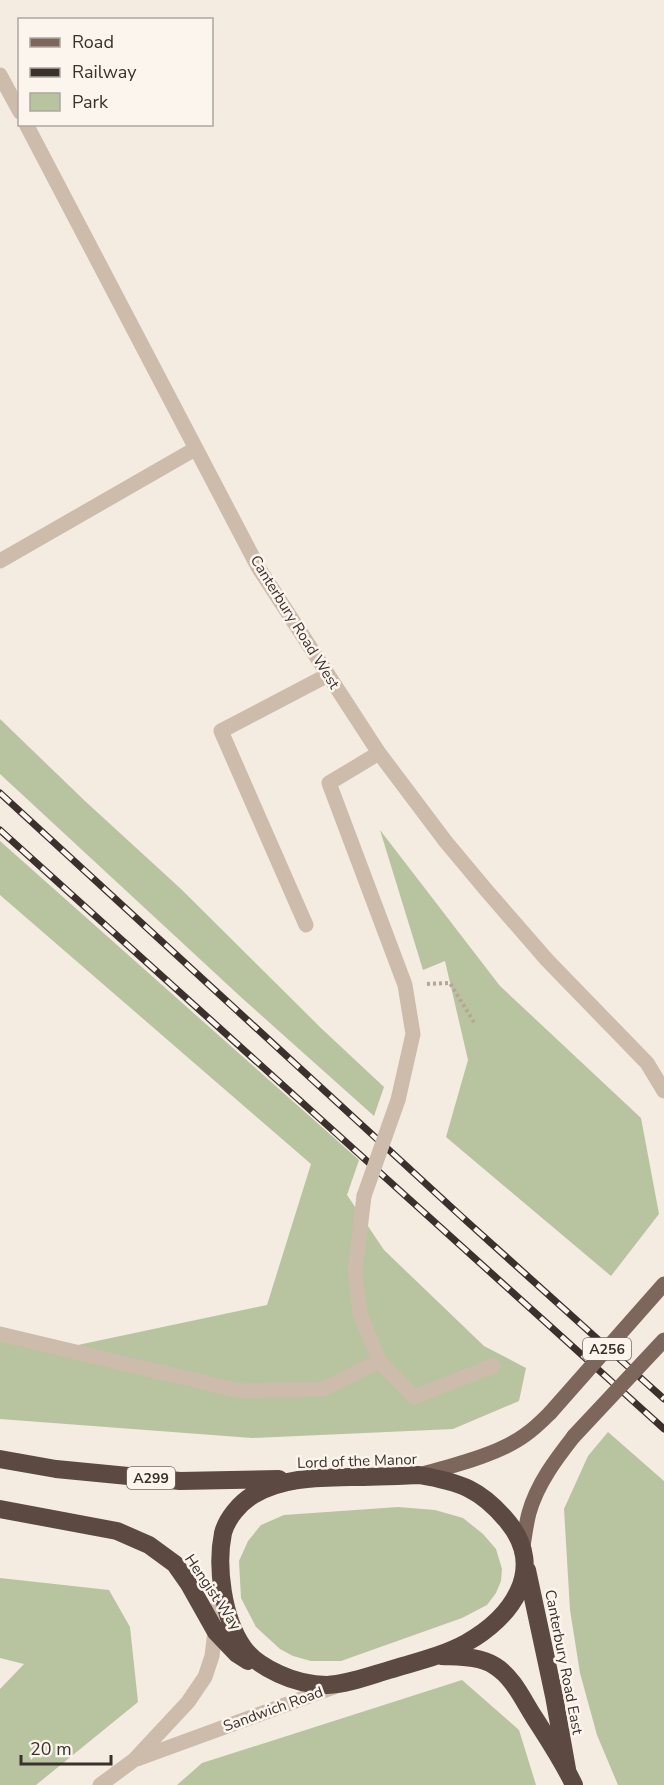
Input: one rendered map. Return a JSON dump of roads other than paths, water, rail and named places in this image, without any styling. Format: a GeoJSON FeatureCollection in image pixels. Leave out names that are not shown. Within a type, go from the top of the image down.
{"type":"FeatureCollection","features":[{"type":"Feature","properties":{"kind":"highway","name":"A299"},"geometry":{"type":"LineString","coordinates":[[0,1459],[56,1469],[180,1481],[304,1479]]}},
{"type":"Feature","properties":{"kind":"highway","name":"Lord of the Manor"},"geometry":{"type":"LineString","coordinates":[[419,1475],[467,1486],[493,1504],[511,1525],[524,1554],[524,1578],[517,1596],[494,1625],[465,1643],[436,1656],[344,1683],[325,1685],[309,1684],[270,1670],[253,1658],[243,1647],[232,1627],[224,1598],[221,1552],[223,1531],[231,1516],[253,1495],[278,1485],[304,1479],[419,1475]]}},
{"type":"Feature","properties":{"kind":"highway","name":"Hengist Way"},"geometry":{"type":"LineString","coordinates":[[0,1509],[117,1531],[149,1545],[175,1564],[216,1632],[237,1654],[270,1673],[288,1678]]}},
{"type":"Feature","properties":{"kind":"highway","name":"Canterbury Road East"},"geometry":{"type":"LineString","coordinates":[[524,1554],[570,1777]]}},
{"type":"Feature","properties":{"kind":"highway","name":"Canterbury Road East"},"geometry":{"type":"LineString","coordinates":[[436,1656],[479,1659],[494,1664],[502,1671],[514,1686],[570,1777]]}},
{"type":"Feature","properties":{"kind":"main road","name":"A256"},"geometry":{"type":"LineString","coordinates":[[419,1475],[500,1449],[524,1436],[550,1413],[664,1284]]}},
{"type":"Feature","properties":{"kind":"main road","name":"Canterbury Road East"},"geometry":{"type":"LineString","coordinates":[[524,1554],[529,1513],[539,1486],[574,1436],[664,1340]]}},
{"type":"Feature","properties":{"kind":"street"},"geometry":{"type":"LineString","coordinates":[[0,75],[18,108]]}},
{"type":"Feature","properties":{"kind":"street","name":"Canterbury Road West"},"geometry":{"type":"LineString","coordinates":[[27,126],[258,567],[379,753],[446,842],[494,899],[547,960],[647,1063],[664,1091]]}},
{"type":"Feature","properties":{"kind":"street"},"geometry":{"type":"LineString","coordinates":[[0,561],[195,449]]}},
{"type":"Feature","properties":{"kind":"street"},"geometry":{"type":"LineString","coordinates":[[306,925],[221,731],[328,675]]}},
{"type":"Feature","properties":{"kind":"street"},"geometry":{"type":"LineString","coordinates":[[379,753],[329,783],[405,985],[413,1034],[398,1100],[364,1196],[355,1271],[360,1313],[379,1361],[414,1397],[493,1366]]}},
{"type":"Feature","properties":{"kind":"street","name":"Canterbury Road West"},"geometry":{"type":"LineString","coordinates":[[647,1063],[664,1073]]}},
{"type":"Feature","properties":{"kind":"street"},"geometry":{"type":"LineString","coordinates":[[0,1334],[240,1391],[324,1389],[379,1361]]}},
{"type":"Feature","properties":{"kind":"street","name":"Sandwich Road"},"geometry":{"type":"LineString","coordinates":[[100,1785],[134,1760],[188,1702],[205,1677],[212,1656],[222,1576]]}},
{"type":"Feature","properties":{"kind":"street","name":"Sandwich Road"},"geometry":{"type":"LineString","coordinates":[[134,1760],[344,1683]]}},
{"type":"Feature","properties":{"kind":"railway"},"geometry":{"type":"LineString","coordinates":[[0,793],[664,1399]]}},
{"type":"Feature","properties":{"kind":"railway"},"geometry":{"type":"LineString","coordinates":[[0,830],[664,1429]]}}]}
